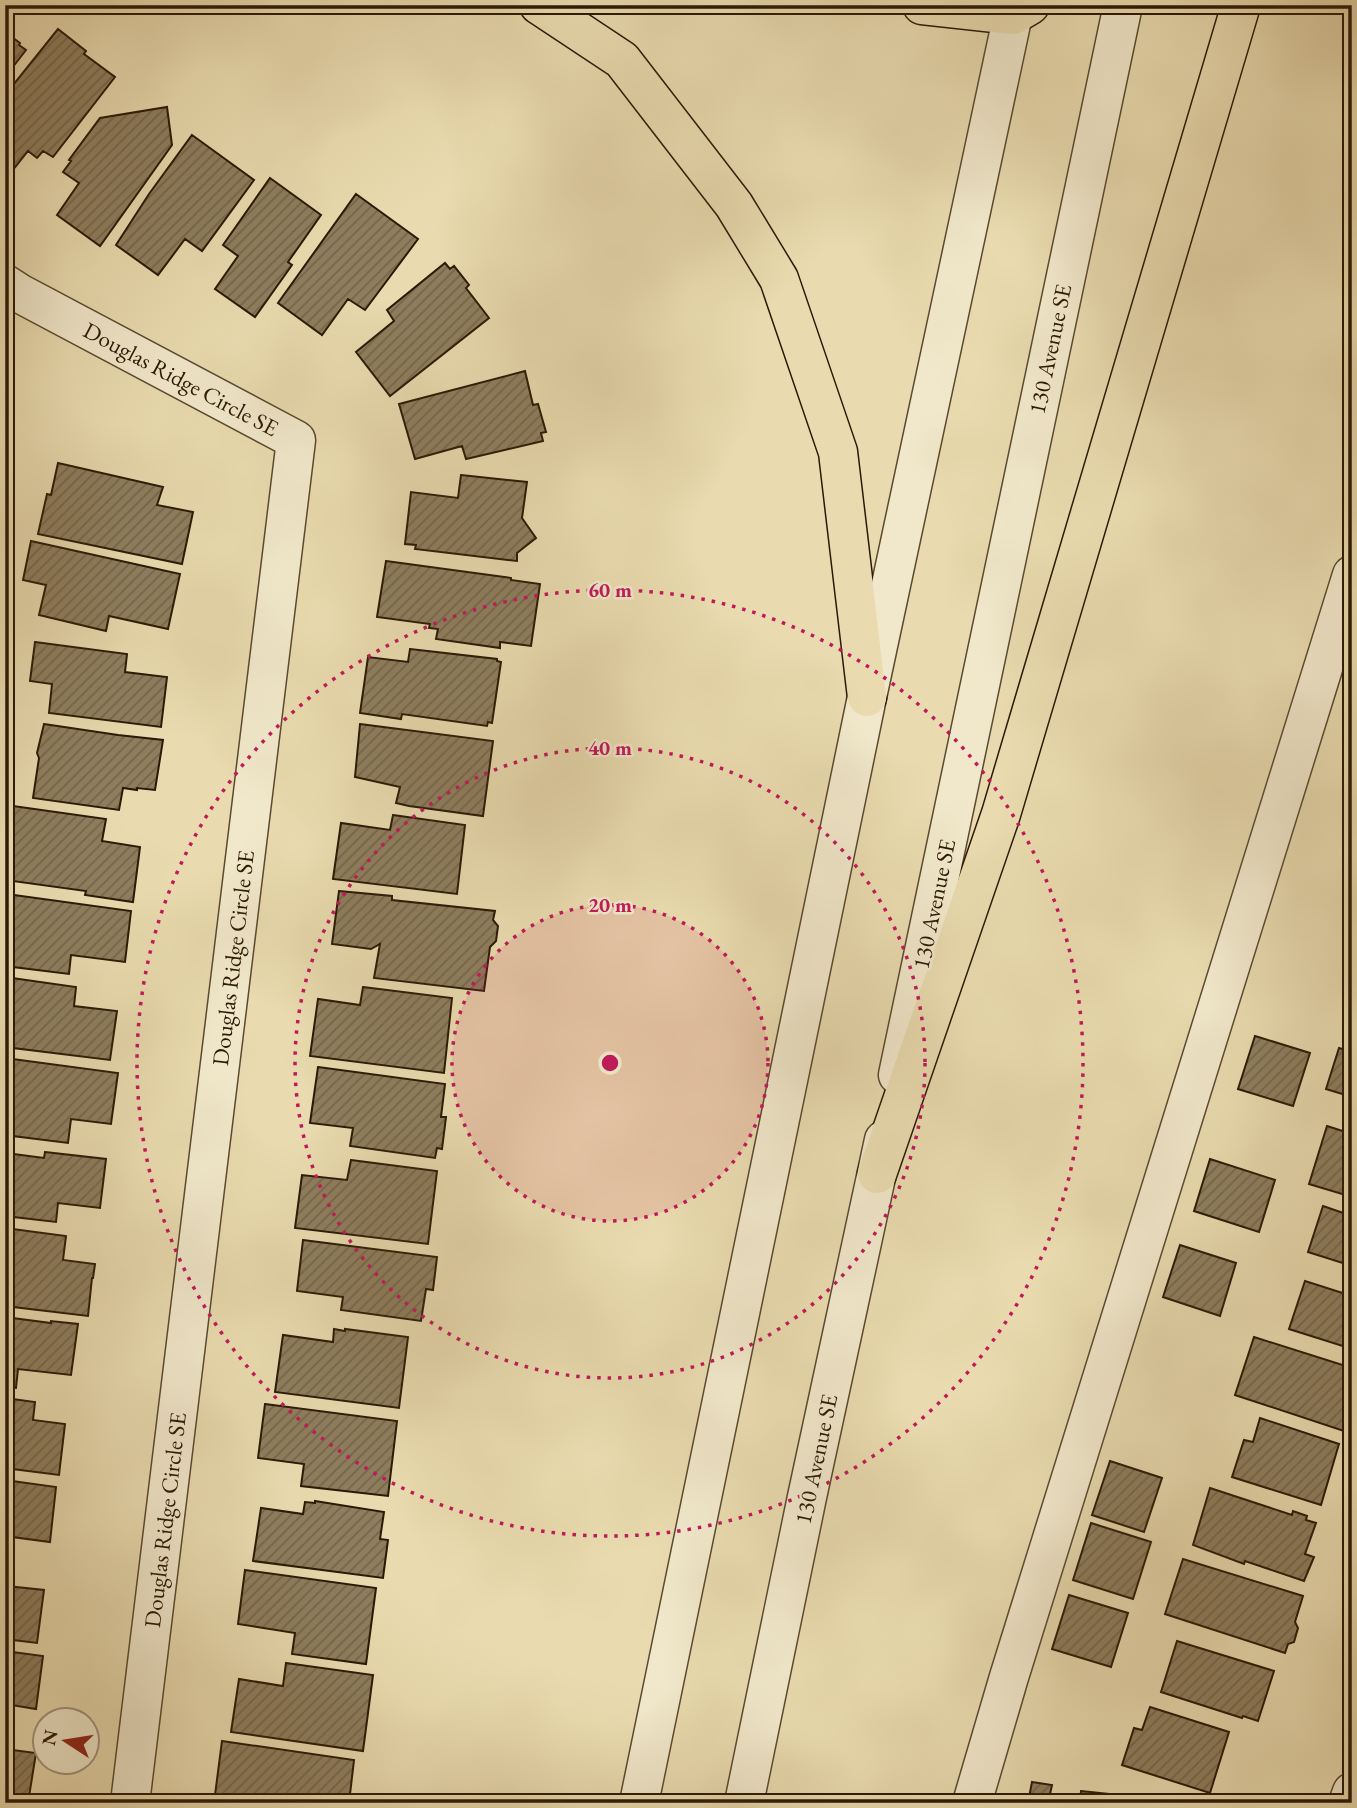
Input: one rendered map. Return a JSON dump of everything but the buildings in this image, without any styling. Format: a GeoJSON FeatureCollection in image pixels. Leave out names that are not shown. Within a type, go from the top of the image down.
{"type":"FeatureCollection","features":[{"type":"Feature","properties":{"kind":"highway"},"geometry":{"type":"LineString","coordinates":[[539,5],[622,60],[734,205],[779,279],[838,452],[867,697]]}},
{"type":"Feature","properties":{"kind":"highway"},"geometry":{"type":"LineString","coordinates":[[922,5],[1019,8]]}},
{"type":"Feature","properties":{"kind":"highway"},"geometry":{"type":"LineString","coordinates":[[877,1174],[1001,814],[1241,5]]}},
{"type":"Feature","properties":{"kind":"street","name":"130 Avenue SE"},"geometry":{"type":"LineString","coordinates":[[744,1803],[1123,5]]}},
{"type":"Feature","properties":{"kind":"street"},"geometry":{"type":"LineString","coordinates":[[639,1803],[867,697],[1019,8]]}},
{"type":"Feature","properties":{"kind":"street","name":"Douglas Ridge Circle SE"},"geometry":{"type":"LineString","coordinates":[[5,284],[296,440],[130,1803]]}},
{"type":"Feature","properties":{"kind":"street"},"geometry":{"type":"LineString","coordinates":[[972,1803],[1352,575]]}},
{"type":"Feature","properties":{"kind":"street"},"geometry":{"type":"LineString","coordinates":[[1349,1803],[1352,1793]]}}]}
